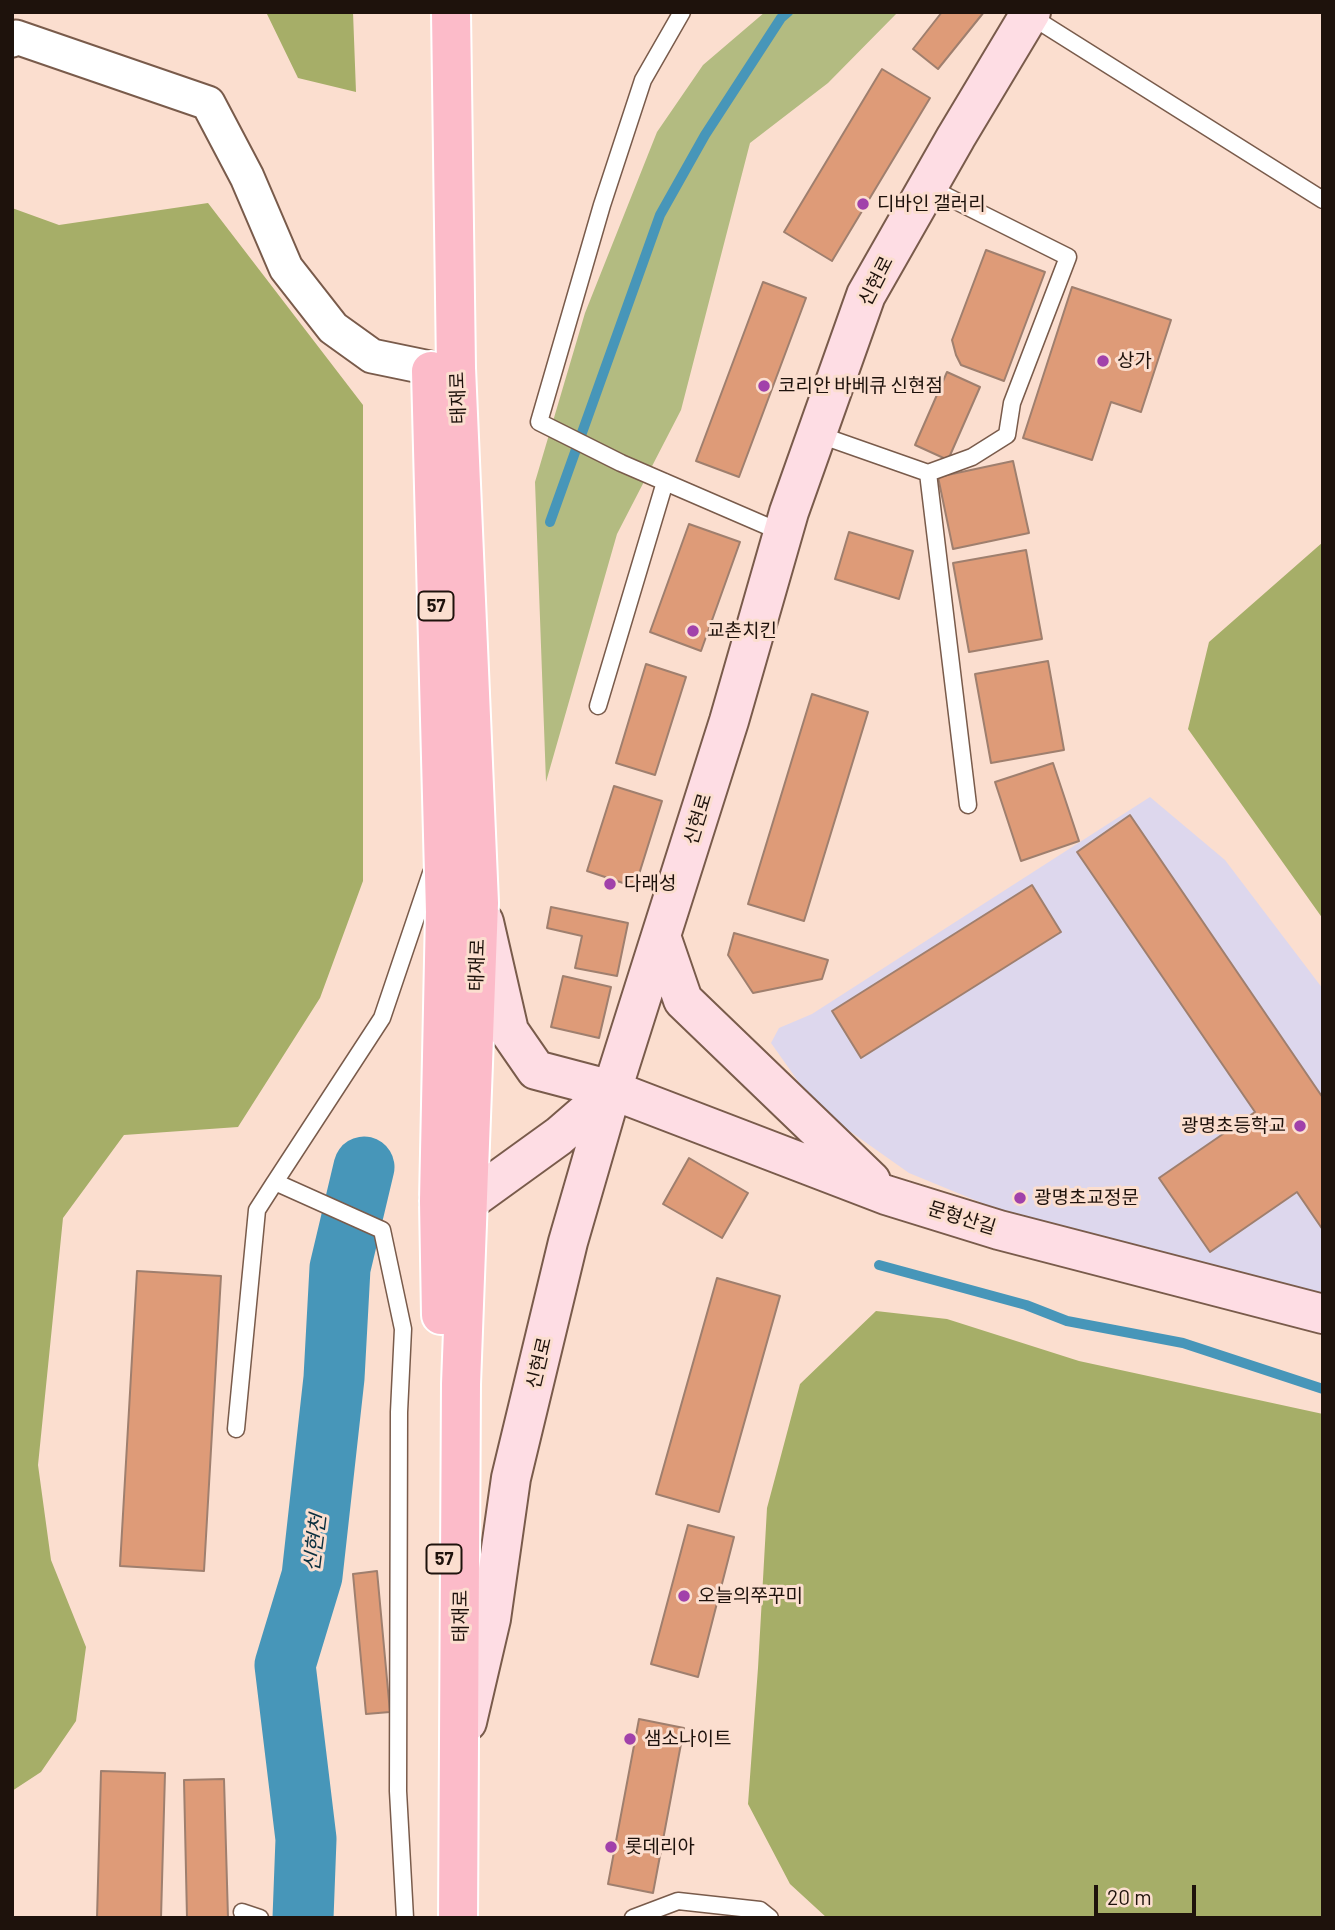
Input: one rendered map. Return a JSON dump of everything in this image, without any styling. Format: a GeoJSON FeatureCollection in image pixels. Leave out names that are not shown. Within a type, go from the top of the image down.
{"type":"FeatureCollection","features":[{"type":"Feature","properties":{"kind":"main road","name":"태재로"},"geometry":{"type":"LineString","coordinates":[[427,12],[430,368],[444,912],[461,1384],[458,1918]]}},
{"type":"Feature","properties":{"kind":"main road","name":"태재로"},"geometry":{"type":"LineString","coordinates":[[441,1918],[454,1201],[480,903],[456,368],[452,12]]}},
{"type":"Feature","properties":{"kind":"main road","name":"신현로"},"geometry":{"type":"LineString","coordinates":[[460,1749],[491,1619],[511,1478],[568,1242],[612,1090],[729,721],[783,533],[866,295],[1030,14]]}},
{"type":"Feature","properties":{"kind":"main road","name":"문형산길"},"geometry":{"type":"LineString","coordinates":[[480,903],[509,1031],[537,1070],[612,1090],[886,1195],[999,1230],[1323,1314]]}},
{"type":"Feature","properties":{"kind":"main road"},"geometry":{"type":"LineString","coordinates":[[661,936],[683,1000],[886,1195]]}},
{"type":"Feature","properties":{"kind":"main road"},"geometry":{"type":"LineString","coordinates":[[454,1201],[559,1136],[612,1090]]}},
{"type":"Feature","properties":{"kind":"street"},"geometry":{"type":"LineString","coordinates":[[12,40],[16,37],[208,103],[247,177],[285,268],[333,328],[372,356],[430,368]]}},
{"type":"Feature","properties":{"kind":"lane"},"geometry":{"type":"LineString","coordinates":[[682,12],[643,80],[603,205],[540,422],[621,463],[783,533]]}},
{"type":"Feature","properties":{"kind":"lane"},"geometry":{"type":"LineString","coordinates":[[1030,14],[1323,200]]}},
{"type":"Feature","properties":{"kind":"lane"},"geometry":{"type":"LineString","coordinates":[[817,434],[928,473],[972,457],[1007,435],[1012,403],[1068,257],[928,187]]}},
{"type":"Feature","properties":{"kind":"lane"},"geometry":{"type":"LineString","coordinates":[[928,473],[968,805]]}},
{"type":"Feature","properties":{"kind":"lane"},"geometry":{"type":"LineString","coordinates":[[598,706],[665,482]]}},
{"type":"Feature","properties":{"kind":"lane"},"geometry":{"type":"LineString","coordinates":[[236,1429],[257,1210],[382,1018],[442,841]]}},
{"type":"Feature","properties":{"kind":"lane"},"geometry":{"type":"LineString","coordinates":[[278,1178],[291,1189],[382,1230],[403,1329],[399,1412],[398,1791],[405,1918]]}},
{"type":"Feature","properties":{"kind":"lane"},"geometry":{"type":"LineString","coordinates":[[633,1918],[678,1901],[760,1910],[770,1918]]}},
{"type":"Feature","properties":{"kind":"lane"},"geometry":{"type":"LineString","coordinates":[[242,1912],[260,1918]]}},
{"type":"Feature","properties":{"kind":"shaded area"},"geometry":{"type":"Polygon","coordinates":[[[1150,797],[1225,860],[1323,989],[1323,1299],[1016,1217],[909,1173],[817,1108],[771,1043],[779,1028],[812,1014],[1150,797]]]}},
{"type":"Feature","properties":{"kind":"green space"},"geometry":{"type":"Polygon","coordinates":[[[266,12],[353,12],[356,92],[298,78],[266,12]]]}},
{"type":"Feature","properties":{"kind":"green space"},"geometry":{"type":"Polygon","coordinates":[[[765,12],[898,12],[828,83],[750,143],[681,410],[617,534],[546,782],[535,482],[585,313],[657,132],[703,65],[765,12]]]}},
{"type":"Feature","properties":{"kind":"green space"},"geometry":{"type":"Polygon","coordinates":[[[208,203],[363,405],[363,881],[320,998],[238,1127],[124,1135],[63,1218],[38,1465],[51,1560],[86,1647],[76,1721],[41,1772],[12,1791],[12,208],[59,225],[208,203]]]}},
{"type":"Feature","properties":{"kind":"green space"},"geometry":{"type":"Polygon","coordinates":[[[1323,542],[1323,919],[1188,729],[1209,642],[1323,542]]]}},
{"type":"Feature","properties":{"kind":"green space"},"geometry":{"type":"Polygon","coordinates":[[[876,1311],[947,1319],[1079,1361],[1323,1414],[1323,1918],[827,1918],[790,1884],[748,1804],[767,1508],[800,1384],[876,1311]]]}},
{"type":"Feature","properties":{"kind":"building"},"geometry":{"type":"Polygon","coordinates":[[[942,12],[984,12],[938,69],[913,49],[942,12]]]}},
{"type":"Feature","properties":{"kind":"building"},"geometry":{"type":"Polygon","coordinates":[[[882,69],[930,98],[832,261],[784,232],[882,69]]]}},
{"type":"Feature","properties":{"kind":"building"},"geometry":{"type":"Polygon","coordinates":[[[986,250],[1045,272],[1004,381],[961,365],[952,340],[986,250]]]}},
{"type":"Feature","properties":{"kind":"building"},"geometry":{"type":"Polygon","coordinates":[[[763,282],[806,298],[739,477],[696,461],[763,282]]]}},
{"type":"Feature","properties":{"kind":"building","name":"상가"},"geometry":{"type":"Polygon","coordinates":[[[1072,287],[1171,320],[1141,412],[1111,402],[1092,460],[1023,438],[1072,287]]]}},
{"type":"Feature","properties":{"kind":"building"},"geometry":{"type":"Polygon","coordinates":[[[947,372],[980,387],[948,460],[915,445],[947,372]]]}},
{"type":"Feature","properties":{"kind":"building"},"geometry":{"type":"Polygon","coordinates":[[[1013,461],[1029,533],[953,549],[938,477],[1013,461]]]}},
{"type":"Feature","properties":{"kind":"building"},"geometry":{"type":"Polygon","coordinates":[[[689,524],[740,542],[701,651],[650,632],[689,524]]]}},
{"type":"Feature","properties":{"kind":"building"},"geometry":{"type":"Polygon","coordinates":[[[849,532],[913,551],[899,599],[835,579],[849,532]]]}},
{"type":"Feature","properties":{"kind":"building"},"geometry":{"type":"Polygon","coordinates":[[[1026,550],[1042,639],[969,652],[953,563],[1026,550]]]}},
{"type":"Feature","properties":{"kind":"building"},"geometry":{"type":"Polygon","coordinates":[[[1048,661],[1064,750],[991,763],[975,674],[1048,661]]]}},
{"type":"Feature","properties":{"kind":"building"},"geometry":{"type":"Polygon","coordinates":[[[646,664],[686,677],[655,775],[616,763],[646,664]]]}},
{"type":"Feature","properties":{"kind":"building"},"geometry":{"type":"Polygon","coordinates":[[[812,694],[868,712],[804,921],[748,904],[812,694]]]}},
{"type":"Feature","properties":{"kind":"building"},"geometry":{"type":"Polygon","coordinates":[[[1053,763],[1079,841],[1021,861],[995,782],[1053,763]]]}},
{"type":"Feature","properties":{"kind":"building"},"geometry":{"type":"Polygon","coordinates":[[[614,786],[662,801],[635,887],[587,871],[614,786]]]}},
{"type":"Feature","properties":{"kind":"building"},"geometry":{"type":"Polygon","coordinates":[[[1130,815],[1323,1098],[1323,1230],[1297,1192],[1210,1252],[1159,1178],[1255,1112],[1077,852],[1130,815]]]}},
{"type":"Feature","properties":{"kind":"building"},"geometry":{"type":"Polygon","coordinates":[[[1032,885],[1061,932],[861,1058],[832,1011],[1032,885]]]}},
{"type":"Feature","properties":{"kind":"building"},"geometry":{"type":"Polygon","coordinates":[[[551,907],[628,923],[617,976],[575,968],[582,936],[547,928],[551,907]]]}},
{"type":"Feature","properties":{"kind":"building"},"geometry":{"type":"Polygon","coordinates":[[[734,933],[828,960],[822,979],[753,993],[728,955],[734,933]]]}},
{"type":"Feature","properties":{"kind":"building"},"geometry":{"type":"Polygon","coordinates":[[[563,976],[611,987],[599,1038],[551,1027],[563,976]]]}},
{"type":"Feature","properties":{"kind":"building"},"geometry":{"type":"Polygon","coordinates":[[[689,1158],[748,1193],[722,1238],[663,1204],[689,1158]]]}},
{"type":"Feature","properties":{"kind":"building"},"geometry":{"type":"Polygon","coordinates":[[[137,1271],[221,1276],[204,1571],[120,1566],[137,1271]]]}},
{"type":"Feature","properties":{"kind":"building"},"geometry":{"type":"Polygon","coordinates":[[[717,1278],[780,1296],[719,1512],[656,1494],[717,1278]]]}},
{"type":"Feature","properties":{"kind":"building"},"geometry":{"type":"Polygon","coordinates":[[[688,1525],[734,1537],[698,1677],[651,1664],[688,1525]]]}},
{"type":"Feature","properties":{"kind":"building"},"geometry":{"type":"Polygon","coordinates":[[[377,1571],[390,1712],[366,1714],[353,1574],[377,1571]]]}},
{"type":"Feature","properties":{"kind":"building"},"geometry":{"type":"Polygon","coordinates":[[[639,1719],[684,1728],[653,1893],[608,1884],[639,1719]]]}},
{"type":"Feature","properties":{"kind":"building"},"geometry":{"type":"Polygon","coordinates":[[[101,1771],[165,1773],[161,1918],[97,1918],[101,1771]]]}},
{"type":"Feature","properties":{"kind":"building"},"geometry":{"type":"Polygon","coordinates":[[[224,1779],[228,1918],[187,1918],[184,1780],[224,1779]]]}},
{"type":"Feature","properties":{"kind":"waterway"},"geometry":{"type":"LineString","coordinates":[[550,522],[660,215],[705,135],[781,18],[788,12]]}},
{"type":"Feature","properties":{"kind":"waterway","name":"신현천"},"geometry":{"type":"LineString","coordinates":[[303,1918],[306,1839],[285,1665],[312,1576],[334,1378],[340,1268],[364,1167]]}},
{"type":"Feature","properties":{"kind":"waterway"},"geometry":{"type":"LineString","coordinates":[[879,1265],[1026,1305],[1067,1321],[1183,1343],[1323,1389]]}},
{"type":"Feature","properties":{"kind":"place","name":"디바인 갤러리"},"geometry":{"type":"Point","coordinates":[863,204]}},
{"type":"Feature","properties":{"kind":"place","name":"상가"},"geometry":{"type":"Point","coordinates":[1103,361]}},
{"type":"Feature","properties":{"kind":"place","name":"코리안 바베큐 신현점"},"geometry":{"type":"Point","coordinates":[764,386]}},
{"type":"Feature","properties":{"kind":"place","name":"교촌치킨"},"geometry":{"type":"Point","coordinates":[693,631]}},
{"type":"Feature","properties":{"kind":"place","name":"다래성"},"geometry":{"type":"Point","coordinates":[610,884]}},
{"type":"Feature","properties":{"kind":"place","name":"광명초등학교"},"geometry":{"type":"Point","coordinates":[1300,1126]}},
{"type":"Feature","properties":{"kind":"place","name":"광명초교정문"},"geometry":{"type":"Point","coordinates":[1020,1198]}},
{"type":"Feature","properties":{"kind":"place","name":"오늘의쭈꾸미"},"geometry":{"type":"Point","coordinates":[684,1596]}},
{"type":"Feature","properties":{"kind":"place","name":"샘소나이트"},"geometry":{"type":"Point","coordinates":[630,1739]}},
{"type":"Feature","properties":{"kind":"place","name":"롯데리아"},"geometry":{"type":"Point","coordinates":[611,1847]}}]}
